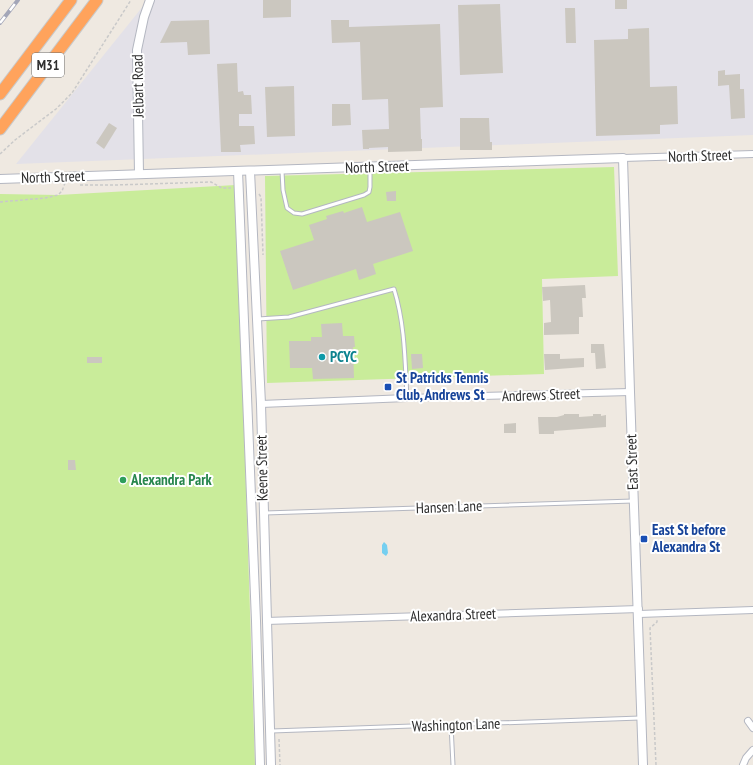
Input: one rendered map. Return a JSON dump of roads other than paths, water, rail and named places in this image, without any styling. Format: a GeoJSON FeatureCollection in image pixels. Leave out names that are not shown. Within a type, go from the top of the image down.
{"type":"FeatureCollection","features":[{"type":"Feature","properties":{"kind":"highway","name":"M31"},"geometry":{"type":"LineString","coordinates":[[0,94],[70,0]]}},
{"type":"Feature","properties":{"kind":"highway","name":"M31"},"geometry":{"type":"LineString","coordinates":[[0,129],[97,0]]}},
{"type":"Feature","properties":{"kind":"street","name":"Jelbart Road"},"geometry":{"type":"LineString","coordinates":[[139,174],[137,50],[144,17],[150,0]]}},
{"type":"Feature","properties":{"kind":"street","name":"North Street"},"geometry":{"type":"LineString","coordinates":[[0,179],[753,154]]}},
{"type":"Feature","properties":{"kind":"street","name":"East Street"},"geometry":{"type":"LineString","coordinates":[[623,158],[643,765]]}},
{"type":"Feature","properties":{"kind":"street","name":"Keene Street"},"geometry":{"type":"LineString","coordinates":[[238,171],[256,622],[260,765]]}},
{"type":"Feature","properties":{"kind":"street","name":"Keene Street"},"geometry":{"type":"LineString","coordinates":[[250,171],[258,319],[271,765]]}},
{"type":"Feature","properties":{"kind":"street","name":"Andrews Street"},"geometry":{"type":"LineString","coordinates":[[261,404],[407,398],[630,392]]}},
{"type":"Feature","properties":{"kind":"street"},"geometry":{"type":"LineString","coordinates":[[247,405],[261,404]]}},
{"type":"Feature","properties":{"kind":"street","name":"Alexandra Street"},"geometry":{"type":"LineString","coordinates":[[266,622],[753,610]]}},
{"type":"Feature","properties":{"kind":"street"},"geometry":{"type":"LineString","coordinates":[[256,622],[266,622]]}},
{"type":"Feature","properties":{"kind":"street"},"geometry":{"type":"LineString","coordinates":[[748,721],[753,728]]}},
{"type":"Feature","properties":{"kind":"street"},"geometry":{"type":"LineString","coordinates":[[743,765],[746,758],[753,750]]}},
{"type":"Feature","properties":{"kind":"lane"},"geometry":{"type":"LineString","coordinates":[[282,170],[283,190],[287,208],[294,213],[302,214],[364,195],[368,192],[370,187],[370,167]]}},
{"type":"Feature","properties":{"kind":"lane"},"geometry":{"type":"LineString","coordinates":[[258,319],[289,317],[394,289],[398,301],[403,337],[407,398]]}},
{"type":"Feature","properties":{"kind":"lane","name":"Hansen Lane"},"geometry":{"type":"LineString","coordinates":[[263,513],[634,501]]}},
{"type":"Feature","properties":{"kind":"lane","name":"Washington Lane"},"geometry":{"type":"LineString","coordinates":[[270,731],[642,718]]}},
{"type":"Feature","properties":{"kind":"lane"},"geometry":{"type":"LineString","coordinates":[[451,725],[453,765]]}},
{"type":"Feature","properties":{"kind":"water"},"geometry":{"type":"Polygon","coordinates":[[[384,542],[387,545],[388,553],[386,556],[382,553],[382,545],[384,542]]]}},
{"type":"Feature","properties":{"kind":"railway"},"geometry":{"type":"LineString","coordinates":[[0,23],[18,0]]}},
{"type":"Feature","properties":{"kind":"place","name":"PCYC"},"geometry":{"type":"Point","coordinates":[322,357]}},
{"type":"Feature","properties":{"kind":"place","name":"St Patricks Tennis Club, Andrews St"},"geometry":{"type":"Point","coordinates":[388,387]}},
{"type":"Feature","properties":{"kind":"place","name":"Alexandra Park"},"geometry":{"type":"Point","coordinates":[123,480]}},
{"type":"Feature","properties":{"kind":"place","name":"East St before Alexandra St"},"geometry":{"type":"Point","coordinates":[644,539]}}]}
